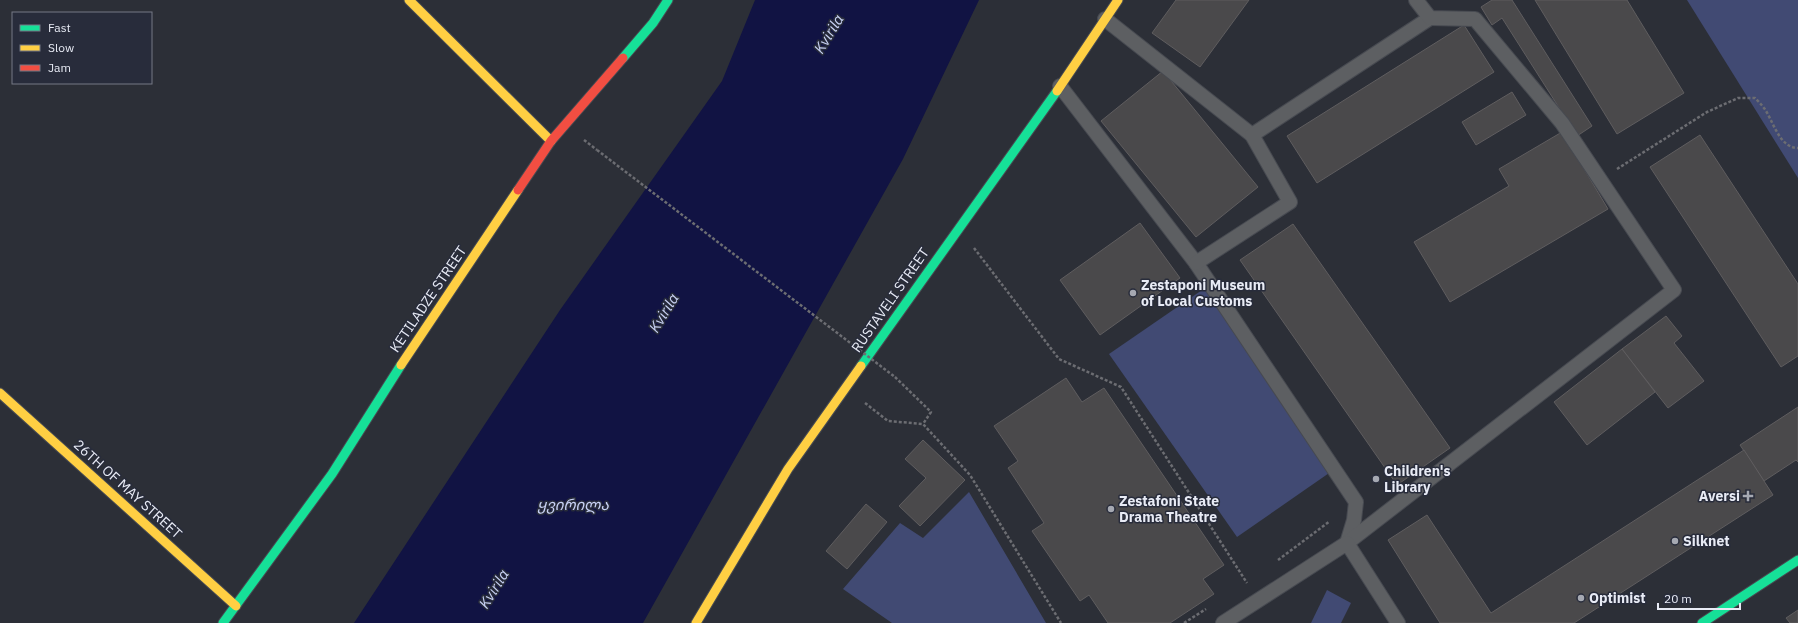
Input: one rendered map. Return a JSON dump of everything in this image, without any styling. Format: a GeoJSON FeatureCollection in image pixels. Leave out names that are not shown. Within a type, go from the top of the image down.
{"type":"FeatureCollection","features":[{"type":"Feature","properties":{"kind":"street"},"geometry":{"type":"LineString","coordinates":[[409,0],[551,141]]}},
{"type":"Feature","properties":{"kind":"street","name":"KETILADZE STREET"},"geometry":{"type":"LineString","coordinates":[[223,623],[332,474],[428,323],[551,141],[653,23],[668,0]]}},
{"type":"Feature","properties":{"kind":"street","name":"RUSTAVELI STREET"},"geometry":{"type":"LineString","coordinates":[[696,623],[788,469],[958,227],[1060,86],[1118,0]]}},
{"type":"Feature","properties":{"kind":"street","name":"26TH OF MAY STREET"},"geometry":{"type":"LineString","coordinates":[[0,394],[236,606]]}},
{"type":"Feature","properties":{"kind":"street"},"geometry":{"type":"LineString","coordinates":[[1702,623],[1798,560]]}},
{"type":"Feature","properties":{"kind":"lane"},"geometry":{"type":"LineString","coordinates":[[1416,0],[1430,18]]}},
{"type":"Feature","properties":{"kind":"lane"},"geometry":{"type":"LineString","coordinates":[[1223,623],[1347,543],[1674,290],[1562,123],[1475,19],[1430,18],[1252,135]]}},
{"type":"Feature","properties":{"kind":"lane"},"geometry":{"type":"LineString","coordinates":[[1105,19],[1252,135],[1290,202],[1196,263]]}},
{"type":"Feature","properties":{"kind":"lane"},"geometry":{"type":"LineString","coordinates":[[1060,86],[1196,263],[1356,502],[1354,520],[1347,543],[1398,623]]}},
{"type":"Feature","properties":{"kind":"path"},"geometry":{"type":"LineString","coordinates":[[1600,180],[1708,112],[1738,98],[1755,98],[1764,108],[1780,138],[1794,148],[1798,148]]}},
{"type":"Feature","properties":{"kind":"path"},"geometry":{"type":"LineString","coordinates":[[597,150],[895,377],[931,412],[923,424]]}},
{"type":"Feature","properties":{"kind":"path"},"geometry":{"type":"LineString","coordinates":[[958,227],[1060,359],[1121,387],[1247,583]]}},
{"type":"Feature","properties":{"kind":"path"},"geometry":{"type":"LineString","coordinates":[[846,388],[888,421],[923,424],[970,475],[1061,623]]}},
{"type":"Feature","properties":{"kind":"path"},"geometry":{"type":"LineString","coordinates":[[1278,560],[1356,502]]}},
{"type":"Feature","properties":{"kind":"path"},"geometry":{"type":"LineString","coordinates":[[1241,587],[1253,578]]}},
{"type":"Feature","properties":{"kind":"path"},"geometry":{"type":"LineString","coordinates":[[1184,623],[1209,607]]}},
{"type":"Feature","properties":{"kind":"shaded area"},"geometry":{"type":"Polygon","coordinates":[[[1687,0],[1798,0],[1798,178],[1687,0]]]}},
{"type":"Feature","properties":{"kind":"shaded area"},"geometry":{"type":"Polygon","coordinates":[[[1205,288],[1332,471],[1237,537],[1109,354],[1205,288]]]}},
{"type":"Feature","properties":{"kind":"shaded area"},"geometry":{"type":"Polygon","coordinates":[[[969,492],[1046,623],[892,623],[843,589],[900,523],[923,538],[969,492]]]}},
{"type":"Feature","properties":{"kind":"shaded area"},"geometry":{"type":"Polygon","coordinates":[[[1327,590],[1351,603],[1341,623],[1311,623],[1327,590]]]}},
{"type":"Feature","properties":{"kind":"water","name":"ყვირილა"},"geometry":{"type":"Polygon","coordinates":[[[755,0],[979,0],[903,159],[643,623],[354,623],[560,310],[722,81],[755,0]]]}},
{"type":"Feature","properties":{"kind":"building"},"geometry":{"type":"Polygon","coordinates":[[[1176,0],[1249,0],[1200,67],[1152,33],[1176,0]]]}},
{"type":"Feature","properties":{"kind":"building"},"geometry":{"type":"Polygon","coordinates":[[[1492,0],[1512,0],[1592,126],[1577,136],[1502,18],[1492,25],[1481,7],[1492,0]]]}},
{"type":"Feature","properties":{"kind":"building"},"geometry":{"type":"Polygon","coordinates":[[[1535,0],[1627,0],[1684,93],[1617,134],[1535,0]]]}},
{"type":"Feature","properties":{"kind":"building"},"geometry":{"type":"Polygon","coordinates":[[[1464,25],[1494,72],[1317,183],[1287,136],[1464,25]]]}},
{"type":"Feature","properties":{"kind":"building"},"geometry":{"type":"Polygon","coordinates":[[[1163,71],[1258,187],[1196,237],[1101,121],[1163,71]]]}},
{"type":"Feature","properties":{"kind":"building"},"geometry":{"type":"Polygon","coordinates":[[[1512,92],[1526,115],[1476,145],[1462,122],[1512,92]]]}},
{"type":"Feature","properties":{"kind":"building"},"geometry":{"type":"Polygon","coordinates":[[[1562,132],[1608,209],[1450,302],[1414,242],[1509,186],[1499,169],[1562,132]]]}},
{"type":"Feature","properties":{"kind":"building"},"geometry":{"type":"Polygon","coordinates":[[[1700,135],[1798,284],[1798,356],[1781,367],[1650,167],[1700,135]]]}},
{"type":"Feature","properties":{"kind":"building"},"geometry":{"type":"Polygon","coordinates":[[[1140,223],[1180,278],[1100,335],[1060,280],[1140,223]]]}},
{"type":"Feature","properties":{"kind":"building"},"geometry":{"type":"Polygon","coordinates":[[[1293,224],[1450,448],[1397,485],[1240,260],[1293,224]]]}},
{"type":"Feature","properties":{"kind":"building"},"geometry":{"type":"Polygon","coordinates":[[[1666,316],[1682,336],[1674,343],[1704,381],[1668,408],[1622,349],[1666,316]]]}},
{"type":"Feature","properties":{"kind":"building"},"geometry":{"type":"Polygon","coordinates":[[[1622,349],[1655,392],[1587,445],[1554,402],[1622,349]]]}},
{"type":"Feature","properties":{"kind":"building","name":"Zestafoni State Drama Theatre"},"geometry":{"type":"Polygon","coordinates":[[[1066,378],[1082,402],[1104,388],[1224,565],[1203,579],[1214,594],[1170,623],[1108,623],[1089,595],[1080,601],[1032,531],[1044,523],[1008,468],[1018,461],[994,426],[1066,378]]]}},
{"type":"Feature","properties":{"kind":"building"},"geometry":{"type":"Polygon","coordinates":[[[1798,407],[1798,462],[1796,460],[1764,481],[1740,445],[1798,407]]]}},
{"type":"Feature","properties":{"kind":"building"},"geometry":{"type":"Polygon","coordinates":[[[923,440],[965,480],[920,526],[899,506],[926,478],[905,459],[923,440]]]}},
{"type":"Feature","properties":{"kind":"building"},"geometry":{"type":"Polygon","coordinates":[[[1744,450],[1773,495],[1574,623],[1440,623],[1388,540],[1427,515],[1491,613],[1744,450]]]}},
{"type":"Feature","properties":{"kind":"building"},"geometry":{"type":"Polygon","coordinates":[[[866,504],[887,522],[847,569],[826,551],[866,504]]]}},
{"type":"Feature","properties":{"kind":"building"},"geometry":{"type":"Polygon","coordinates":[[[1798,610],[1798,623],[1790,623],[1786,618],[1798,610]]]}},
{"type":"Feature","properties":{"kind":"traffic: fast"},"geometry":{"type":"LineString","coordinates":[[623,58],[653,23],[668,0]]}},
{"type":"Feature","properties":{"kind":"traffic: fast"},"geometry":{"type":"LineString","coordinates":[[861,366],[1057,91]]}},
{"type":"Feature","properties":{"kind":"traffic: fast"},"geometry":{"type":"LineString","coordinates":[[223,623],[332,474],[401,365]]}},
{"type":"Feature","properties":{"kind":"traffic: fast"},"geometry":{"type":"LineString","coordinates":[[1702,623],[1798,560]]}},
{"type":"Feature","properties":{"kind":"traffic: slow"},"geometry":{"type":"LineString","coordinates":[[409,0],[551,141]]}},
{"type":"Feature","properties":{"kind":"traffic: slow"},"geometry":{"type":"LineString","coordinates":[[1057,91],[1118,0]]}},
{"type":"Feature","properties":{"kind":"traffic: slow"},"geometry":{"type":"LineString","coordinates":[[401,365],[518,190]]}},
{"type":"Feature","properties":{"kind":"traffic: slow"},"geometry":{"type":"LineString","coordinates":[[696,623],[788,469],[861,366]]}},
{"type":"Feature","properties":{"kind":"traffic: slow"},"geometry":{"type":"LineString","coordinates":[[0,393],[236,606]]}},
{"type":"Feature","properties":{"kind":"traffic: jam"},"geometry":{"type":"LineString","coordinates":[[518,190],[551,141],[623,58]]}},
{"type":"Feature","properties":{"kind":"place","name":"Zestaponi Museum of Local Customs"},"geometry":{"type":"Point","coordinates":[1133,293]}},
{"type":"Feature","properties":{"kind":"place","name":"Children's Library"},"geometry":{"type":"Point","coordinates":[1376,479]}},
{"type":"Feature","properties":{"kind":"place","name":"Aversi"},"geometry":{"type":"Point","coordinates":[1748,496]}},
{"type":"Feature","properties":{"kind":"place","name":"Zestafoni State Drama Theatre"},"geometry":{"type":"Point","coordinates":[1111,509]}},
{"type":"Feature","properties":{"kind":"place","name":"Silknet"},"geometry":{"type":"Point","coordinates":[1675,541]}},
{"type":"Feature","properties":{"kind":"place","name":"Optimist"},"geometry":{"type":"Point","coordinates":[1581,598]}},
{"type":"Feature","properties":{"kind":"water label","name":"Kvirila"},"geometry":{"type":"Point","coordinates":[829,34]}},
{"type":"Feature","properties":{"kind":"water label","name":"Kvirila"},"geometry":{"type":"Point","coordinates":[664,313]}},
{"type":"Feature","properties":{"kind":"water label","name":"Kvirila"},"geometry":{"type":"Point","coordinates":[494,589]}}]}
